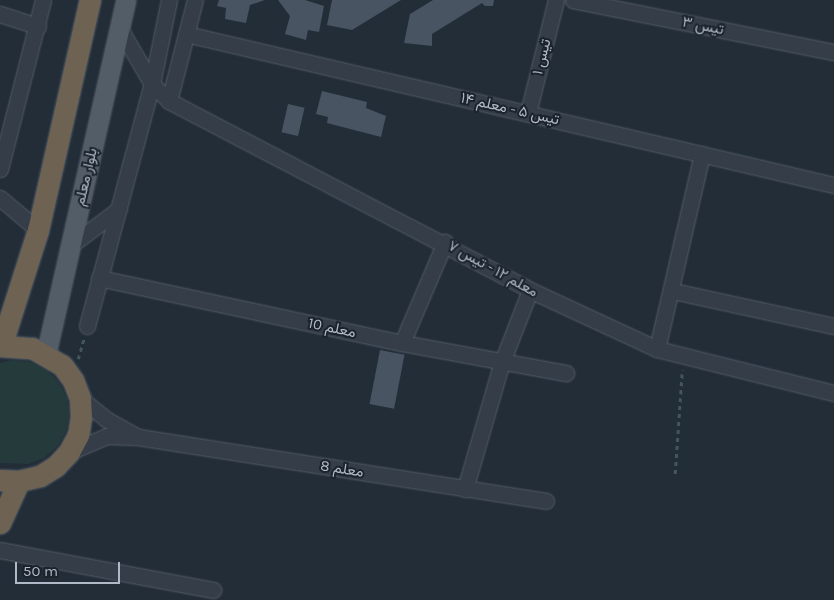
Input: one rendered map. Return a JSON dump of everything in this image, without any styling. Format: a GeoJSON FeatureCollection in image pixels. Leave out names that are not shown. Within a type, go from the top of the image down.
{"type":"FeatureCollection","features":[{"type":"Feature","properties":{"kind":"highway"},"geometry":{"type":"LineString","coordinates":[[0,523],[10,480],[40,476],[56,466],[69,452],[78,436],[82,417],[76,389],[62,365],[46,354],[17,345],[1,346],[38,230],[90,0]]}},
{"type":"Feature","properties":{"kind":"main road","name":"بلوار معلم"},"geometry":{"type":"LineString","coordinates":[[46,354],[126,0]]}},
{"type":"Feature","properties":{"kind":"street"},"geometry":{"type":"LineString","coordinates":[[0,169],[4,145],[38,26],[43,0]]}},
{"type":"Feature","properties":{"kind":"street"},"geometry":{"type":"LineString","coordinates":[[87,326],[152,84],[169,0]]}},
{"type":"Feature","properties":{"kind":"street"},"geometry":{"type":"LineString","coordinates":[[169,101],[195,0]]}},
{"type":"Feature","properties":{"kind":"street","name":"تیس ۱"},"geometry":{"type":"LineString","coordinates":[[528,113],[556,0]]}},
{"type":"Feature","properties":{"kind":"street","name":"تیس ۳"},"geometry":{"type":"LineString","coordinates":[[573,0],[834,52]]}},
{"type":"Feature","properties":{"kind":"street"},"geometry":{"type":"LineString","coordinates":[[0,14],[38,26]]}},
{"type":"Feature","properties":{"kind":"street","name":"معلم ۱۲ - تیس ۷"},"geometry":{"type":"LineString","coordinates":[[120,28],[152,84],[169,101],[445,242],[530,290],[658,349],[834,393]]}},
{"type":"Feature","properties":{"kind":"street","name":"تیس ۵ - معلم ۱۴"},"geometry":{"type":"LineString","coordinates":[[186,34],[834,185]]}},
{"type":"Feature","properties":{"kind":"street"},"geometry":{"type":"LineString","coordinates":[[658,349],[673,291],[702,154]]}},
{"type":"Feature","properties":{"kind":"street"},"geometry":{"type":"LineString","coordinates":[[0,198],[38,230]]}},
{"type":"Feature","properties":{"kind":"street"},"geometry":{"type":"LineString","coordinates":[[71,245],[119,209]]}},
{"type":"Feature","properties":{"kind":"street"},"geometry":{"type":"LineString","coordinates":[[402,343],[445,242]]}},
{"type":"Feature","properties":{"kind":"street","name":"معلم 10"},"geometry":{"type":"LineString","coordinates":[[99,278],[402,343],[566,373]]}},
{"type":"Feature","properties":{"kind":"street"},"geometry":{"type":"LineString","coordinates":[[465,489],[502,362],[530,290]]}},
{"type":"Feature","properties":{"kind":"street"},"geometry":{"type":"LineString","coordinates":[[673,291],[834,326]]}},
{"type":"Feature","properties":{"kind":"street"},"geometry":{"type":"LineString","coordinates":[[76,389],[106,419],[138,437]]}},
{"type":"Feature","properties":{"kind":"street"},"geometry":{"type":"LineString","coordinates":[[69,452],[107,436],[138,437]]}},
{"type":"Feature","properties":{"kind":"street","name":"معلم 8"},"geometry":{"type":"LineString","coordinates":[[138,437],[546,501]]}},
{"type":"Feature","properties":{"kind":"street"},"geometry":{"type":"LineString","coordinates":[[0,550],[213,590]]}},
{"type":"Feature","properties":{"kind":"path"},"geometry":{"type":"LineString","coordinates":[[76,389],[87,326]]}},
{"type":"Feature","properties":{"kind":"path"},"geometry":{"type":"LineString","coordinates":[[676,474],[683,356]]}},
{"type":"Feature","properties":{"kind":"green space"},"geometry":{"type":"Polygon","coordinates":[[[12,360],[30,362],[46,370],[59,382],[67,398],[69,415],[66,432],[57,447],[44,458],[28,464],[0,463],[0,363],[12,360]]]}},
{"type":"Feature","properties":{"kind":"building"},"geometry":{"type":"Polygon","coordinates":[[[219,0],[265,0],[250,5],[246,23],[225,19],[226,8],[217,6],[219,0]]]}},
{"type":"Feature","properties":{"kind":"building"},"geometry":{"type":"Polygon","coordinates":[[[278,0],[305,0],[324,6],[319,32],[308,30],[306,40],[285,34],[290,16],[278,0]]]}},
{"type":"Feature","properties":{"kind":"building"},"geometry":{"type":"Polygon","coordinates":[[[332,0],[401,0],[352,30],[327,25],[332,0]]]}},
{"type":"Feature","properties":{"kind":"building"},"geometry":{"type":"Polygon","coordinates":[[[433,0],[494,0],[493,6],[485,6],[482,3],[432,34],[432,46],[404,43],[410,14],[433,0]]]}},
{"type":"Feature","properties":{"kind":"building"},"geometry":{"type":"Polygon","coordinates":[[[322,91],[367,102],[366,108],[386,116],[381,137],[327,123],[328,117],[316,114],[322,91]]]}},
{"type":"Feature","properties":{"kind":"building"},"geometry":{"type":"Polygon","coordinates":[[[288,104],[305,108],[298,136],[281,132],[288,104]]]}},
{"type":"Feature","properties":{"kind":"building"},"geometry":{"type":"Polygon","coordinates":[[[380,350],[405,355],[394,409],[370,404],[380,350]]]}}]}
